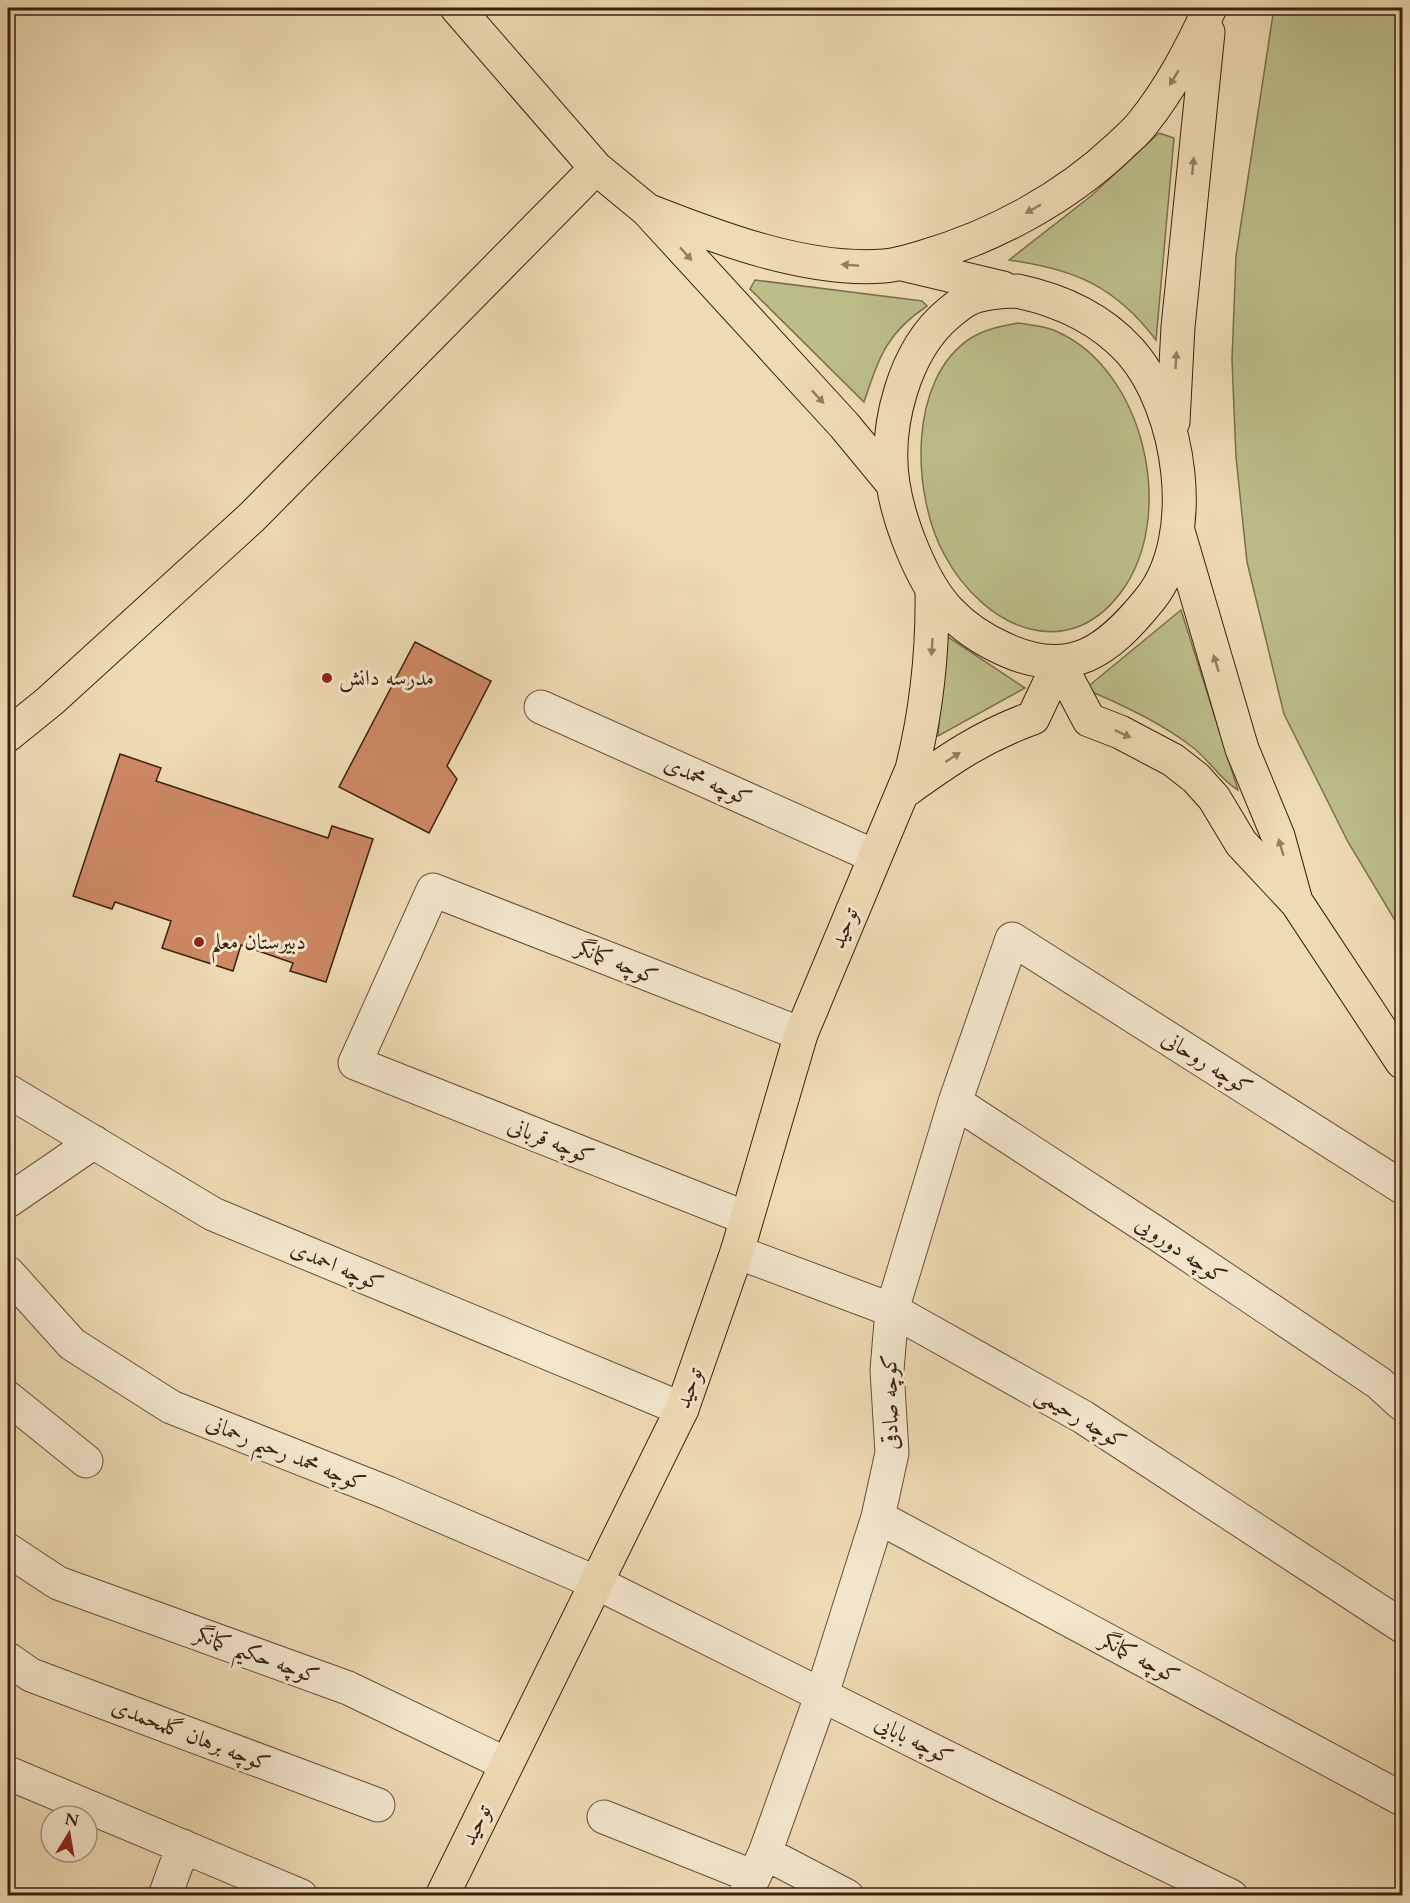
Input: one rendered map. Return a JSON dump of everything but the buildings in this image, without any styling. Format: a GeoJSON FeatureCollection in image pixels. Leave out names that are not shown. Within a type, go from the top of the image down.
{"type":"FeatureCollection","features":[{"type":"Feature","properties":{"kind":"main road"},"geometry":{"type":"LineString","coordinates":[[457,8],[596,168],[647,210],[844,425],[892,483]]}},
{"type":"Feature","properties":{"kind":"main road"},"geometry":{"type":"LineString","coordinates":[[647,210],[735,243],[793,257],[858,266],[884,266],[940,252],[979,237],[1035,208],[1073,185],[1102,163],[1140,126],[1171,84],[1211,8]]}},
{"type":"Feature","properties":{"kind":"main road"},"geometry":{"type":"LineString","coordinates":[[1172,439],[1178,327],[1211,8]]}},
{"type":"Feature","properties":{"kind":"main road"},"geometry":{"type":"LineString","coordinates":[[8,735],[50,701],[252,518],[596,168]]}},
{"type":"Feature","properties":{"kind":"main road"},"geometry":{"type":"LineString","coordinates":[[901,263],[1044,297],[1079,311],[1107,330],[1130,351],[1151,381],[1172,439],[1177,473],[1178,531],[1242,749],[1278,836],[1297,903]]}},
{"type":"Feature","properties":{"kind":"main road"},"geometry":{"type":"LineString","coordinates":[[1017,291],[993,292],[969,298],[936,324],[919,346],[907,372],[899,398],[892,438],[892,483],[911,547],[932,589],[947,610],[996,646],[1027,658],[1059,663],[1093,653],[1112,641],[1140,611],[1154,595],[1165,575],[1178,531]]}},
{"type":"Feature","properties":{"kind":"main road","name":"توحید"},"geometry":{"type":"LineString","coordinates":[[442,1896],[682,1409],[737,1252],[801,1034],[874,856],[905,790],[919,739],[928,687],[932,635],[932,589]]}},
{"type":"Feature","properties":{"kind":"main road"},"geometry":{"type":"LineString","coordinates":[[1033,718],[1059,663]]}},
{"type":"Feature","properties":{"kind":"main road"},"geometry":{"type":"LineString","coordinates":[[1059,663],[1089,720]]}},
{"type":"Feature","properties":{"kind":"main road"},"geometry":{"type":"LineString","coordinates":[[905,790],[953,756],[999,730],[1033,718],[1053,716],[1089,720],[1149,746],[1173,760],[1196,778],[1214,798],[1241,843],[1297,903],[1402,1062]]}},
{"type":"Feature","properties":{"kind":"street","name":"کوچه محمدی"},"geometry":{"type":"LineString","coordinates":[[541,707],[874,856]]}},
{"type":"Feature","properties":{"kind":"street","name":"کوچه کمانگر"},"geometry":{"type":"LineString","coordinates":[[356,1063],[434,890],[801,1034]]}},
{"type":"Feature","properties":{"kind":"street","name":"کوچه صادقی"},"geometry":{"type":"LineString","coordinates":[[754,1875],[822,1694],[878,1517],[892,1453],[887,1370],[892,1310],[955,1102],[1012,939]]}},
{"type":"Feature","properties":{"kind":"street","name":"کوچه روحانی"},"geometry":{"type":"LineString","coordinates":[[1012,939],[1402,1187]]}},
{"type":"Feature","properties":{"kind":"street","name":"کوچه قربانی"},"geometry":{"type":"LineString","coordinates":[[356,1063],[746,1218]]}},
{"type":"Feature","properties":{"kind":"street","name":"کوچه احمدی"},"geometry":{"type":"LineString","coordinates":[[8,1091],[213,1215],[682,1409]]}},
{"type":"Feature","properties":{"kind":"street","name":"کوچه دورویی"},"geometry":{"type":"LineString","coordinates":[[955,1102],[1159,1235],[1379,1383],[1402,1404]]}},
{"type":"Feature","properties":{"kind":"street"},"geometry":{"type":"LineString","coordinates":[[8,1201],[94,1142]]}},
{"type":"Feature","properties":{"kind":"street","name":"کوچه رحیمی"},"geometry":{"type":"LineString","coordinates":[[737,1252],[892,1310],[1083,1417],[1402,1626]]}},
{"type":"Feature","properties":{"kind":"street","name":"کوچه محمد رحیم رحمانی"},"geometry":{"type":"LineString","coordinates":[[8,1273],[72,1344],[171,1407],[388,1493],[597,1583]]}},
{"type":"Feature","properties":{"kind":"street"},"geometry":{"type":"LineString","coordinates":[[8,1398],[86,1461]]}},
{"type":"Feature","properties":{"kind":"street","name":"کوچه کمانگر"},"geometry":{"type":"LineString","coordinates":[[878,1517],[1402,1799]]}},
{"type":"Feature","properties":{"kind":"street","name":"کوچه حکیم کمانگر"},"geometry":{"type":"LineString","coordinates":[[8,1550],[58,1583],[348,1688],[506,1764]]}},
{"type":"Feature","properties":{"kind":"street","name":"کوچه بابایی"},"geometry":{"type":"LineString","coordinates":[[597,1583],[1002,1785],[1231,1896]]}},
{"type":"Feature","properties":{"kind":"street","name":"کوچه برهان گلمحمدی"},"geometry":{"type":"LineString","coordinates":[[8,1659],[31,1674],[378,1805]]}},
{"type":"Feature","properties":{"kind":"street"},"geometry":{"type":"LineString","coordinates":[[8,1773],[301,1896]]}},
{"type":"Feature","properties":{"kind":"street"},"geometry":{"type":"LineString","coordinates":[[604,1817],[754,1875],[847,1896]]}},
{"type":"Feature","properties":{"kind":"street"},"geometry":{"type":"LineString","coordinates":[[165,1896],[183,1846]]}},
{"type":"Feature","properties":{"kind":"green space"},"geometry":{"type":"Polygon","coordinates":[[[1274,8],[1402,8],[1402,932],[1348,842],[1284,714],[1247,562],[1236,457],[1232,360],[1236,256],[1274,8]]]}},
{"type":"Feature","properties":{"kind":"green space"},"geometry":{"type":"Polygon","coordinates":[[[1159,133],[1174,138],[1156,340],[1125,306],[1092,283],[1054,269],[1009,260],[1091,196],[1159,133]]]}},
{"type":"Feature","properties":{"kind":"green space"},"geometry":{"type":"Polygon","coordinates":[[[755,280],[922,301],[927,306],[902,326],[893,337],[874,372],[864,402],[750,289],[755,280]]]}},
{"type":"Feature","properties":{"kind":"green space"},"geometry":{"type":"Polygon","coordinates":[[[1018,323],[1058,332],[1087,351],[1111,377],[1130,409],[1142,444],[1148,481],[1148,518],[1141,554],[1126,585],[1104,611],[1080,626],[1055,632],[1029,629],[1004,618],[981,602],[961,580],[944,554],[933,529],[922,471],[922,439],[926,409],[935,381],[950,357],[976,335],[1018,323]]]}},
{"type":"Feature","properties":{"kind":"green space"},"geometry":{"type":"Polygon","coordinates":[[[1181,610],[1238,790],[1179,737],[1140,714],[1085,689],[1181,610]]]}},
{"type":"Feature","properties":{"kind":"green space"},"geometry":{"type":"Polygon","coordinates":[[[945,635],[1025,688],[938,736],[945,635]]]}},
{"type":"Feature","properties":{"kind":"place","name":"مدرسه دانش"},"geometry":{"type":"Point","coordinates":[327,678]}},
{"type":"Feature","properties":{"kind":"place","name":"دبیرستان معلم"},"geometry":{"type":"Point","coordinates":[199,942]}}]}
